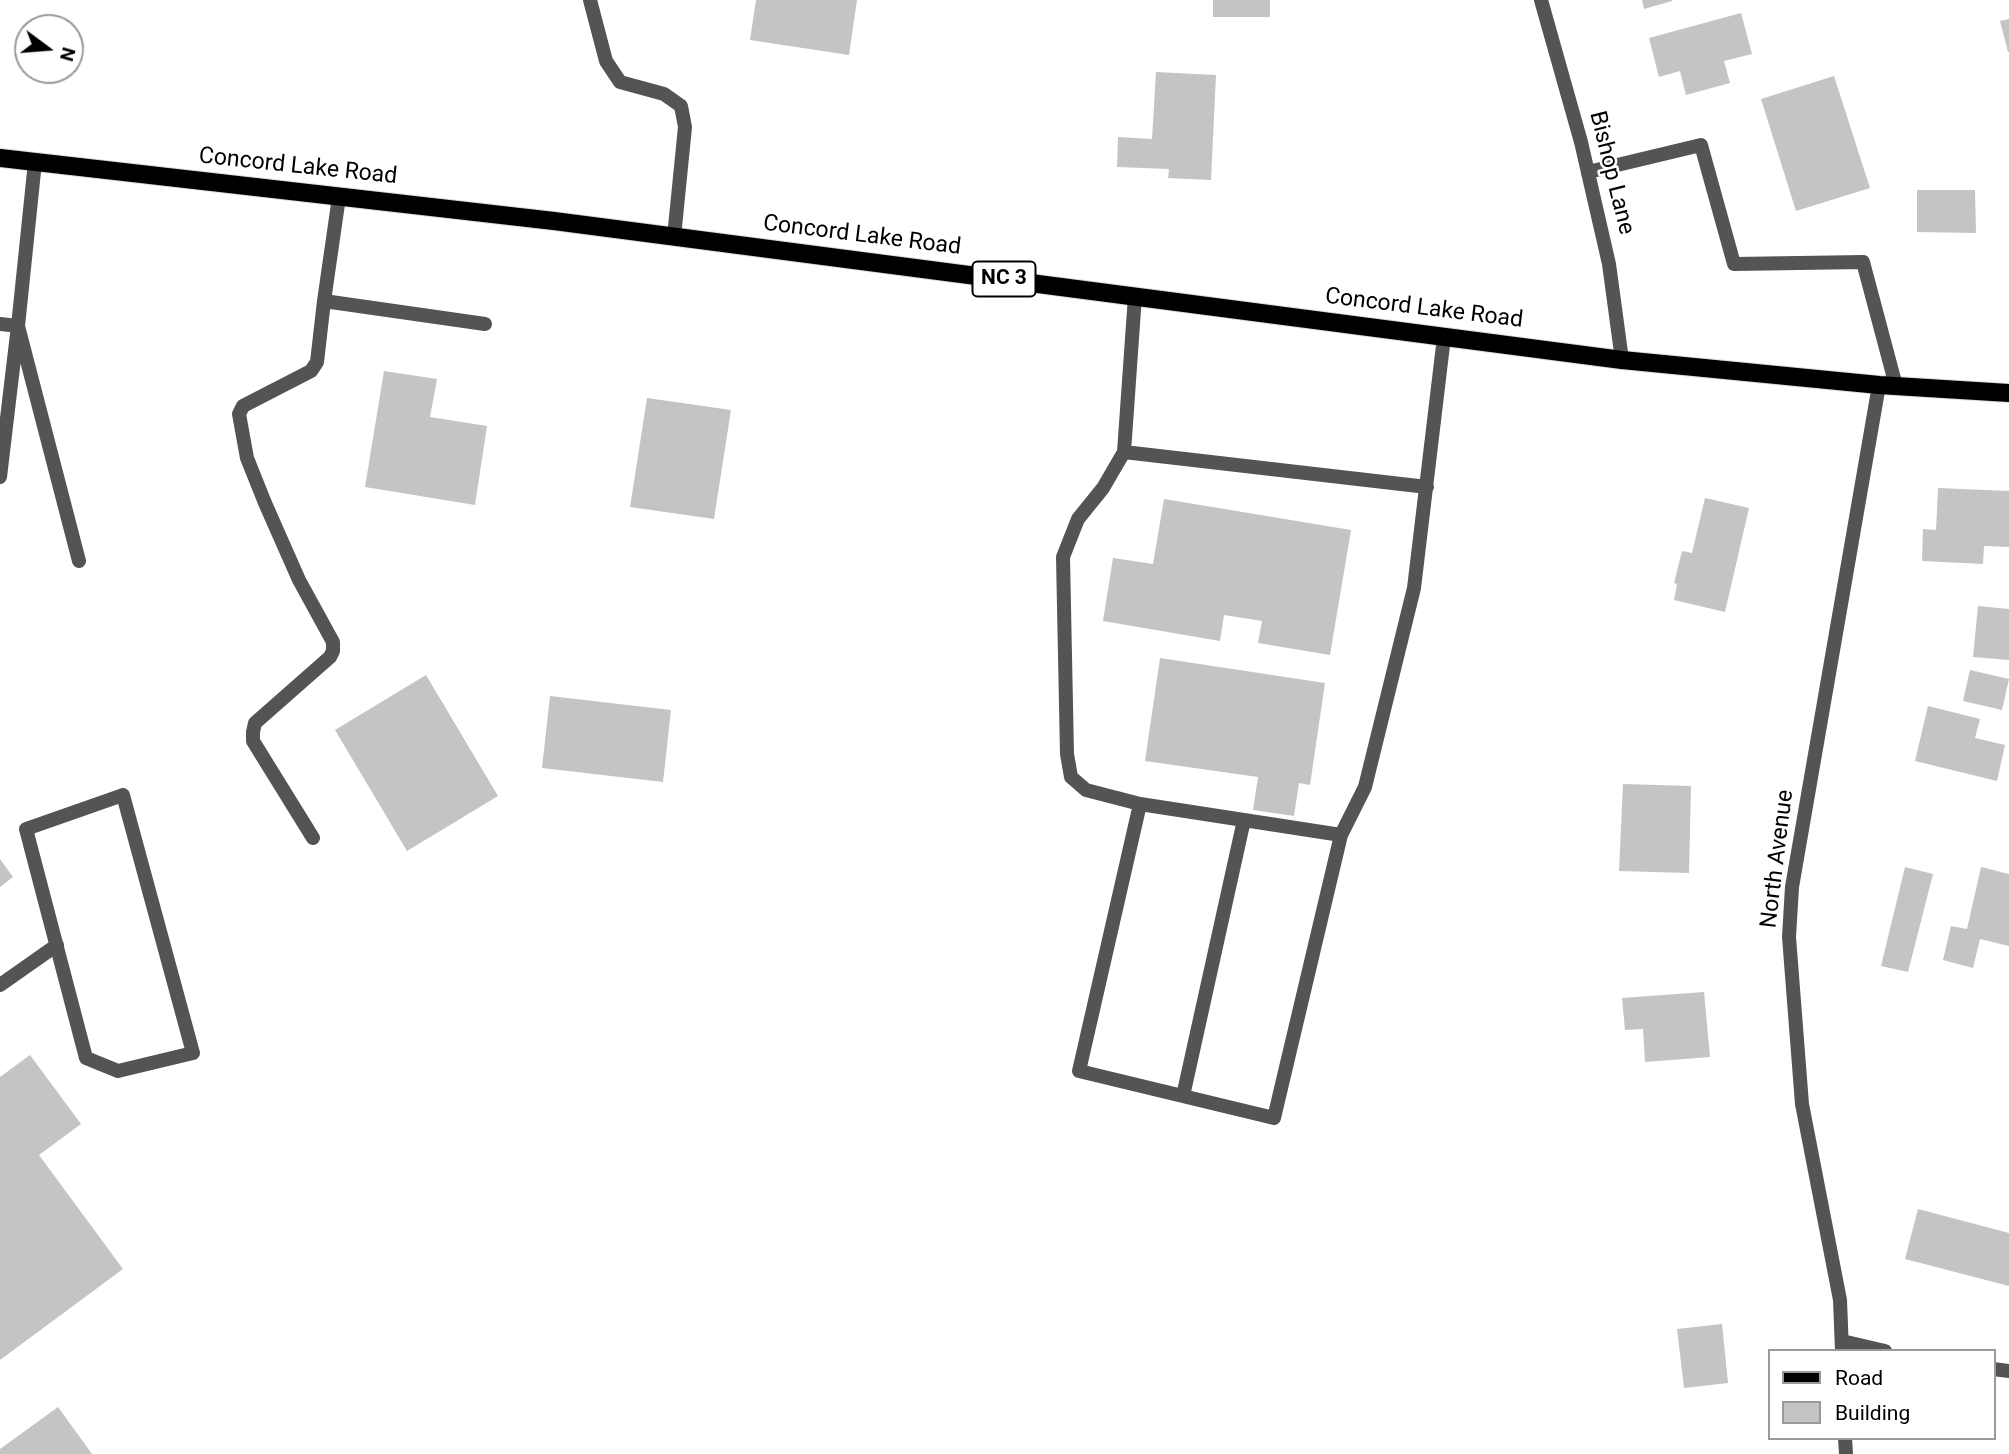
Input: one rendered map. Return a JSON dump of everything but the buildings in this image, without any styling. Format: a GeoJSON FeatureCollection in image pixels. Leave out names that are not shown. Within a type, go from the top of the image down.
{"type":"FeatureCollection","features":[{"type":"Feature","properties":{"kind":"main road","name":"Concord Lake Road"},"geometry":{"type":"LineString","coordinates":[[0,158],[674,237],[1622,360],[1887,385],[2009,393]]}},
{"type":"Feature","properties":{"kind":"street"},"geometry":{"type":"LineString","coordinates":[[590,0],[606,61],[620,82],[664,94],[681,106],[685,127],[674,237]]}},
{"type":"Feature","properties":{"kind":"street","name":"Bishop Lane"},"geometry":{"type":"LineString","coordinates":[[1541,0],[1588,172],[1609,264],[1622,360]]}},
{"type":"Feature","properties":{"kind":"street"},"geometry":{"type":"LineString","coordinates":[[1588,172],[1701,145],[1734,264],[1863,262],[1887,385]]}},
{"type":"Feature","properties":{"kind":"street"},"geometry":{"type":"LineString","coordinates":[[0,477],[35,162]]}},
{"type":"Feature","properties":{"kind":"street"},"geometry":{"type":"LineString","coordinates":[[313,838],[253,741],[253,732],[255,723],[330,657],[333,642],[299,580],[265,503],[247,458],[239,414],[243,406],[311,371],[317,362],[339,197]]}},
{"type":"Feature","properties":{"kind":"street"},"geometry":{"type":"LineString","coordinates":[[1135,296],[1124,452],[1103,488],[1078,519],[1063,557],[1067,754],[1071,777],[1086,790],[1140,804],[1341,835]]}},
{"type":"Feature","properties":{"kind":"street"},"geometry":{"type":"LineString","coordinates":[[324,301],[485,324]]}},
{"type":"Feature","properties":{"kind":"street"},"geometry":{"type":"LineString","coordinates":[[0,324],[18,326]]}},
{"type":"Feature","properties":{"kind":"street"},"geometry":{"type":"LineString","coordinates":[[18,326],[79,561]]}},
{"type":"Feature","properties":{"kind":"street"},"geometry":{"type":"LineString","coordinates":[[1140,804],[1079,1071],[1274,1118],[1341,835],[1365,787],[1411,601],[1444,337]]}},
{"type":"Feature","properties":{"kind":"street","name":"North Avenue"},"geometry":{"type":"LineString","coordinates":[[1868,1349],[1842,1346],[1840,1300],[1802,1104],[1789,937],[1792,887],[1887,385]]}},
{"type":"Feature","properties":{"kind":"street"},"geometry":{"type":"LineString","coordinates":[[1124,452],[1427,487]]}},
{"type":"Feature","properties":{"kind":"street"},"geometry":{"type":"LineString","coordinates":[[123,794],[193,1052],[118,1071],[86,1058],[57,945],[26,829],[123,794]]}},
{"type":"Feature","properties":{"kind":"street"},"geometry":{"type":"LineString","coordinates":[[1183,1096],[1244,820]]}},
{"type":"Feature","properties":{"kind":"street"},"geometry":{"type":"LineString","coordinates":[[0,985],[57,945]]}}]}
